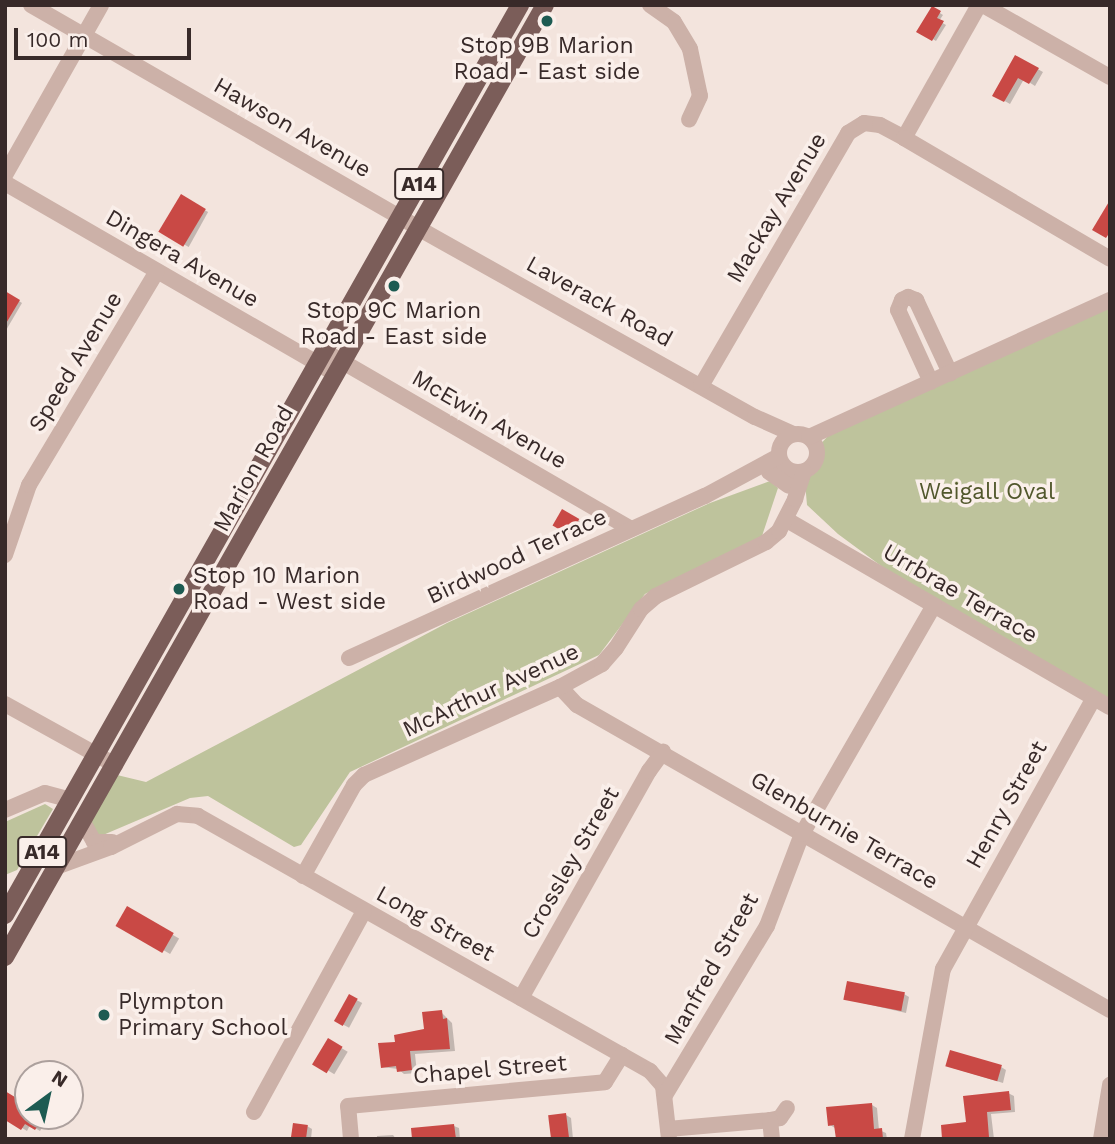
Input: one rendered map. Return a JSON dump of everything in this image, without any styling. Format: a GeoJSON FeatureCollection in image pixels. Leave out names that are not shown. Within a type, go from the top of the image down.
{"type":"FeatureCollection","features":[{"type":"Feature","properties":{"kind":"main road","name":"Marion Road"},"geometry":{"type":"LineString","coordinates":[[5,915],[520,5]]}},
{"type":"Feature","properties":{"kind":"main road","name":"Marion Road"},"geometry":{"type":"LineString","coordinates":[[5,957],[545,5]]}},
{"type":"Feature","properties":{"kind":"street","name":"Hawson Avenue"},"geometry":{"type":"LineString","coordinates":[[31,5],[419,228]]}},
{"type":"Feature","properties":{"kind":"street"},"geometry":{"type":"LineString","coordinates":[[5,175],[102,5]]}},
{"type":"Feature","properties":{"kind":"street"},"geometry":{"type":"LineString","coordinates":[[650,5],[674,22],[690,49],[699,96],[688,121]]}},
{"type":"Feature","properties":{"kind":"street"},"geometry":{"type":"LineString","coordinates":[[904,138],[981,5],[1110,77]]}},
{"type":"Feature","properties":{"kind":"street","name":"Mackay Avenue"},"geometry":{"type":"LineString","coordinates":[[701,386],[848,133],[864,123],[880,125],[904,138],[1110,259]]}},
{"type":"Feature","properties":{"kind":"street","name":"Dingera Avenue"},"geometry":{"type":"LineString","coordinates":[[5,183],[157,271],[321,357]]}},
{"type":"Feature","properties":{"kind":"street","name":"Laverack Road"},"geometry":{"type":"LineString","coordinates":[[419,228],[755,417],[791,458]]}},
{"type":"Feature","properties":{"kind":"street","name":"Speed Avenue"},"geometry":{"type":"LineString","coordinates":[[5,555],[29,485],[157,271]]}},
{"type":"Feature","properties":{"kind":"street"},"geometry":{"type":"LineString","coordinates":[[932,382],[898,310],[902,300],[908,297],[916,300],[950,373]]}},
{"type":"Feature","properties":{"kind":"street","name":"Birdwood Terrace"},"geometry":{"type":"LineString","coordinates":[[349,658],[791,458],[840,423],[1110,300]]}},
{"type":"Feature","properties":{"kind":"street","name":"McEwin Avenue"},"geometry":{"type":"LineString","coordinates":[[321,357],[631,529]]}},
{"type":"Feature","properties":{"kind":"street","name":"McArthur Avenue"},"geometry":{"type":"LineString","coordinates":[[303,876],[354,785],[364,775],[560,687],[601,664],[616,648],[641,609],[656,596],[766,542],[787,520],[791,458]]}},
{"type":"Feature","properties":{"kind":"street","name":"Urrbrae Terrace"},"geometry":{"type":"LineString","coordinates":[[787,520],[1110,707]]}},
{"type":"Feature","properties":{"kind":"street","name":"Manfred Street"},"geometry":{"type":"LineString","coordinates":[[665,1095],[767,926],[802,834],[934,605]]}},
{"type":"Feature","properties":{"kind":"street","name":"Glenburnie Terrace"},"geometry":{"type":"LineString","coordinates":[[560,687],[577,705],[1110,1010]]}},
{"type":"Feature","properties":{"kind":"street","name":"Henry Street"},"geometry":{"type":"LineString","coordinates":[[912,1139],[943,969],[964,926],[1094,698]]}},
{"type":"Feature","properties":{"kind":"street"},"geometry":{"type":"LineString","coordinates":[[5,704],[114,765]]}},
{"type":"Feature","properties":{"kind":"street","name":"Crossley Street"},"geometry":{"type":"LineString","coordinates":[[521,998],[649,771],[663,752]]}},
{"type":"Feature","properties":{"kind":"street"},"geometry":{"type":"LineString","coordinates":[[5,810],[45,793],[71,800]]}},
{"type":"Feature","properties":{"kind":"street","name":"Long Street"},"geometry":{"type":"LineString","coordinates":[[83,822],[94,842],[107,843],[187,813],[622,1055],[658,1077],[665,1095]]}},
{"type":"Feature","properties":{"kind":"street","name":"Long Street"},"geometry":{"type":"LineString","coordinates":[[56,867],[111,847],[131,835]]}},
{"type":"Feature","properties":{"kind":"street"},"geometry":{"type":"LineString","coordinates":[[254,1112],[364,911]]}},
{"type":"Feature","properties":{"kind":"street","name":"Chapel Street"},"geometry":{"type":"LineString","coordinates":[[351,1139],[348,1106],[605,1082],[622,1055]]}},
{"type":"Feature","properties":{"kind":"street"},"geometry":{"type":"LineString","coordinates":[[1101,1139],[1110,1084]]}},
{"type":"Feature","properties":{"kind":"street"},"geometry":{"type":"LineString","coordinates":[[665,1095],[668,1134],[771,1120],[779,1118],[787,1108]]}},
{"type":"Feature","properties":{"kind":"street"},"geometry":{"type":"LineString","coordinates":[[771,1120],[772,1139]]}},
{"type":"Feature","properties":{"kind":"green space","name":"Weigall Oval"},"geometry":{"type":"Polygon","coordinates":[[[1110,300],[1110,706],[934,605],[838,534],[807,505],[804,471],[813,464],[816,449],[840,423],[1110,300]]]}},
{"type":"Feature","properties":{"kind":"green space"},"geometry":{"type":"Polygon","coordinates":[[[770,481],[778,488],[762,536],[645,594],[599,655],[350,772],[301,845],[294,847],[208,796],[190,798],[96,838],[89,824],[117,775],[146,782],[447,623],[710,503],[770,481]]]}},
{"type":"Feature","properties":{"kind":"green space"},"geometry":{"type":"Polygon","coordinates":[[[45,804],[53,809],[17,870],[5,875],[5,822],[45,804]]]}},
{"type":"Feature","properties":{"kind":"building"},"geometry":{"type":"Polygon","coordinates":[[[932,6],[941,11],[937,18],[944,21],[932,41],[916,32],[932,6]]]}},
{"type":"Feature","properties":{"kind":"building"},"geometry":{"type":"Polygon","coordinates":[[[1015,55],[1039,68],[1029,84],[1018,78],[1004,102],[992,96],[1015,55]]]}},
{"type":"Feature","properties":{"kind":"building"},"geometry":{"type":"Polygon","coordinates":[[[181,194],[206,209],[183,247],[158,232],[181,194]]]}},
{"type":"Feature","properties":{"kind":"building"},"geometry":{"type":"Polygon","coordinates":[[[1110,200],[1110,232],[1106,238],[1092,230],[1110,200]]]}},
{"type":"Feature","properties":{"kind":"building"},"geometry":{"type":"Polygon","coordinates":[[[5,291],[20,300],[5,325],[5,291]]]}},
{"type":"Feature","properties":{"kind":"building"},"geometry":{"type":"Polygon","coordinates":[[[562,509],[579,519],[570,535],[552,525],[562,509]]]}},
{"type":"Feature","properties":{"kind":"building"},"geometry":{"type":"Polygon","coordinates":[[[127,906],[174,933],[162,953],[116,926],[127,906]]]}},
{"type":"Feature","properties":{"kind":"building"},"geometry":{"type":"Polygon","coordinates":[[[847,981],[905,992],[901,1011],[843,1000],[847,981]]]}},
{"type":"Feature","properties":{"kind":"building"},"geometry":{"type":"Polygon","coordinates":[[[349,994],[358,999],[343,1026],[334,1021],[349,994]]]}},
{"type":"Feature","properties":{"kind":"building"},"geometry":{"type":"Polygon","coordinates":[[[442,1010],[443,1019],[447,1018],[450,1049],[410,1051],[412,1070],[397,1072],[396,1066],[381,1068],[378,1043],[395,1042],[394,1035],[424,1029],[422,1012],[442,1010]]]}},
{"type":"Feature","properties":{"kind":"building"},"geometry":{"type":"Polygon","coordinates":[[[328,1038],[343,1047],[327,1073],[312,1065],[328,1038]]]}},
{"type":"Feature","properties":{"kind":"building"},"geometry":{"type":"Polygon","coordinates":[[[950,1050],[1002,1065],[997,1081],[945,1066],[950,1050]]]}},
{"type":"Feature","properties":{"kind":"building"},"geometry":{"type":"Polygon","coordinates":[[[5,1091],[14,1096],[14,1126],[5,1120],[5,1091]]]}},
{"type":"Feature","properties":{"kind":"building"},"geometry":{"type":"Polygon","coordinates":[[[1009,1091],[1011,1110],[987,1112],[989,1137],[942,1139],[941,1125],[966,1122],[963,1096],[1009,1091]]]}},
{"type":"Feature","properties":{"kind":"building"},"geometry":{"type":"Polygon","coordinates":[[[872,1103],[874,1129],[882,1128],[883,1139],[836,1139],[834,1125],[828,1126],[826,1107],[872,1103]]]}},
{"type":"Feature","properties":{"kind":"building"},"geometry":{"type":"Polygon","coordinates":[[[566,1113],[569,1139],[551,1139],[548,1115],[566,1113]]]}},
{"type":"Feature","properties":{"kind":"building"},"geometry":{"type":"Polygon","coordinates":[[[293,1123],[308,1125],[306,1139],[291,1139],[293,1123]]]}},
{"type":"Feature","properties":{"kind":"building"},"geometry":{"type":"Polygon","coordinates":[[[454,1124],[456,1139],[412,1139],[411,1128],[454,1124]]]}},
{"type":"Feature","properties":{"kind":"place","name":"Stop 9B Marion Road - East side"},"geometry":{"type":"Point","coordinates":[547,21]}},
{"type":"Feature","properties":{"kind":"place","name":"Stop 9C Marion Road - East side"},"geometry":{"type":"Point","coordinates":[394,286]}},
{"type":"Feature","properties":{"kind":"place","name":"Stop 10 Marion Road - West side"},"geometry":{"type":"Point","coordinates":[179,589]}},
{"type":"Feature","properties":{"kind":"place","name":"Plympton Primary School"},"geometry":{"type":"Point","coordinates":[104,1015]}}]}
